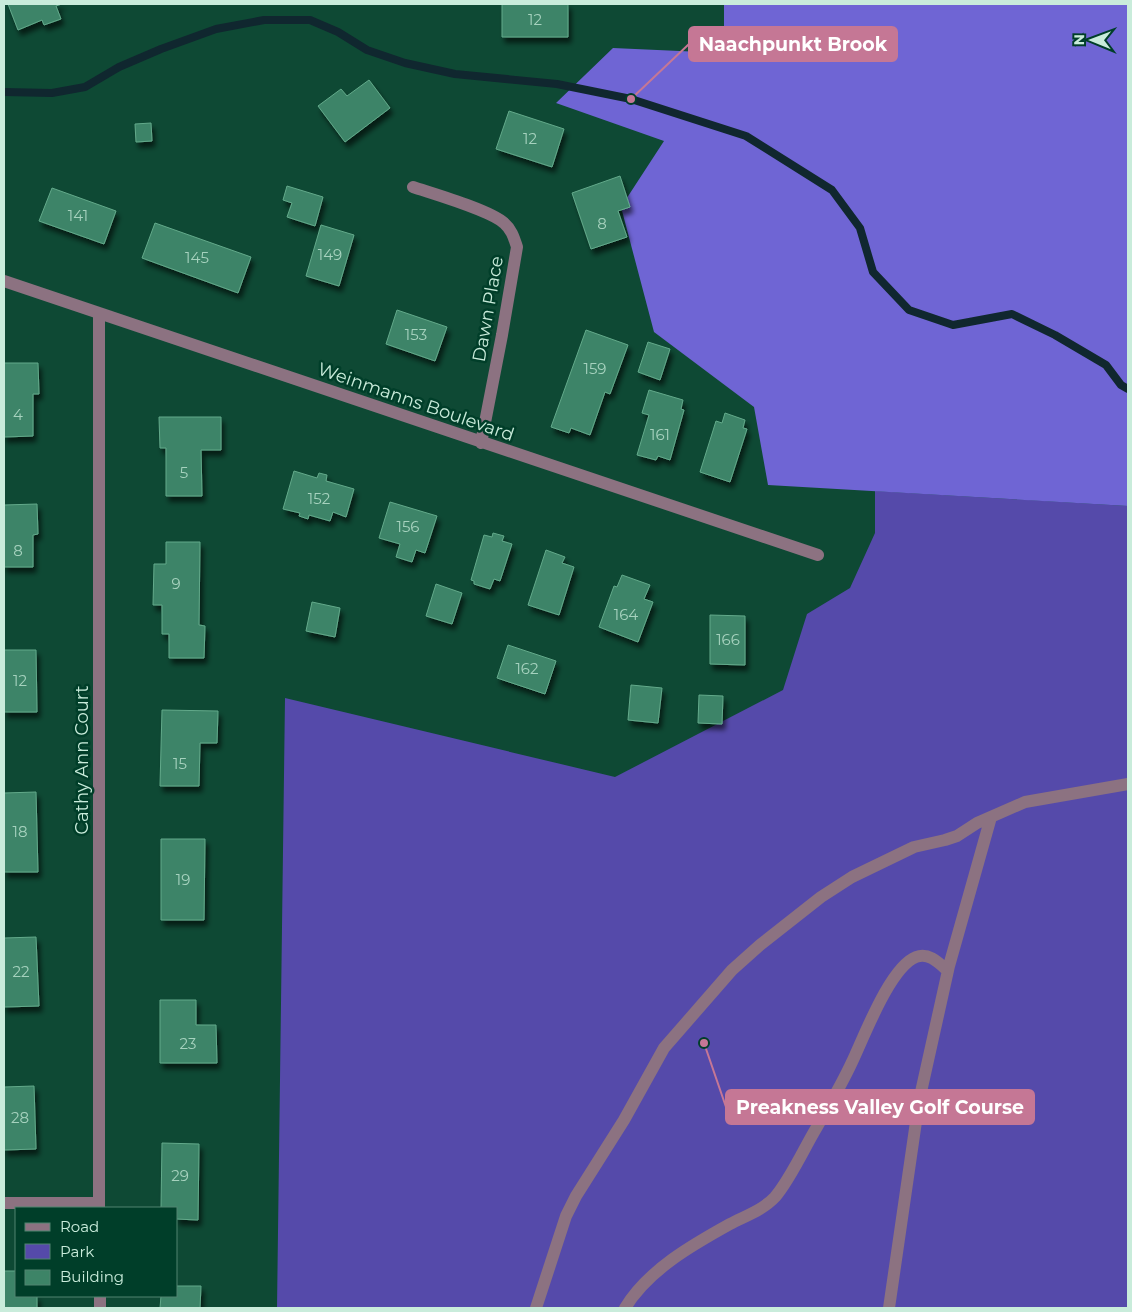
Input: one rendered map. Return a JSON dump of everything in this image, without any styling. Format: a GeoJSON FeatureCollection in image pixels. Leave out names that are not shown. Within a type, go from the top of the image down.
{"type":"FeatureCollection","features":[{"type":"Feature","properties":{"kind":"street","name":"Dawn Place"},"geometry":{"type":"LineString","coordinates":[[413,187],[490,214],[504,222],[513,234],[517,247],[482,443]]}},
{"type":"Feature","properties":{"kind":"street","name":"Weinmanns Boulevard"},"geometry":{"type":"LineString","coordinates":[[4,281],[818,555]]}},
{"type":"Feature","properties":{"kind":"street","name":"Cathy Ann Court"},"geometry":{"type":"LineString","coordinates":[[99,313],[99,1206]]}},
{"type":"Feature","properties":{"kind":"street"},"geometry":{"type":"LineString","coordinates":[[536,1308],[566,1216],[585,1181],[624,1120],[664,1048],[732,970],[760,944],[813,903],[852,877],[914,848],[956,836],[991,816],[1025,802],[1128,784]]}},
{"type":"Feature","properties":{"kind":"street"},"geometry":{"type":"LineString","coordinates":[[889,1308],[919,1101],[948,971],[991,816]]}},
{"type":"Feature","properties":{"kind":"street"},"geometry":{"type":"LineString","coordinates":[[625,1308],[633,1294],[664,1267],[708,1237],[760,1209],[775,1196],[817,1127],[851,1064],[869,1023],[897,971],[916,957],[926,956],[936,960],[948,971]]}},
{"type":"Feature","properties":{"kind":"street"},"geometry":{"type":"LineString","coordinates":[[4,1203],[99,1206]]}},
{"type":"Feature","properties":{"kind":"green space"},"geometry":{"type":"Polygon","coordinates":[[[875,491],[1128,506],[1128,1308],[277,1308],[285,698],[615,777],[783,690],[807,614],[850,588],[875,533],[875,491]]]}},
{"type":"Feature","properties":{"kind":"shaded area"},"geometry":{"type":"Polygon","coordinates":[[[724,4],[1128,4],[1128,506],[768,485],[754,407],[654,332],[621,207],[664,141],[556,103],[613,48],[724,53],[724,4]]]}},
{"type":"Feature","properties":{"kind":"building"},"geometry":{"type":"Polygon","coordinates":[[[8,4],[62,4],[56,6],[61,19],[44,25],[42,20],[18,30],[8,4]]]}},
{"type":"Feature","properties":{"kind":"building"},"geometry":{"type":"Polygon","coordinates":[[[502,4],[568,4],[568,37],[502,37],[502,4]]]}},
{"type":"Feature","properties":{"kind":"building"},"geometry":{"type":"Polygon","coordinates":[[[369,80],[390,108],[345,142],[318,106],[341,89],[347,96],[369,80]]]}},
{"type":"Feature","properties":{"kind":"building"},"geometry":{"type":"Polygon","coordinates":[[[509,111],[564,129],[552,167],[496,149],[509,111]]]}},
{"type":"Feature","properties":{"kind":"building"},"geometry":{"type":"Polygon","coordinates":[[[151,123],[152,141],[136,142],[135,124],[151,123]]]}},
{"type":"Feature","properties":{"kind":"building"},"geometry":{"type":"Polygon","coordinates":[[[620,176],[630,207],[618,211],[627,237],[591,249],[572,193],[620,176]]]}},
{"type":"Feature","properties":{"kind":"building"},"geometry":{"type":"Polygon","coordinates":[[[287,186],[323,197],[315,226],[287,217],[292,203],[283,200],[287,186]]]}},
{"type":"Feature","properties":{"kind":"building"},"geometry":{"type":"Polygon","coordinates":[[[52,188],[116,211],[104,244],[39,221],[52,188]]]}},
{"type":"Feature","properties":{"kind":"building"},"geometry":{"type":"Polygon","coordinates":[[[155,223],[251,257],[238,293],[142,258],[155,223]]]}},
{"type":"Feature","properties":{"kind":"building"},"geometry":{"type":"Polygon","coordinates":[[[321,225],[354,235],[339,286],[306,276],[321,225]]]}},
{"type":"Feature","properties":{"kind":"building"},"geometry":{"type":"Polygon","coordinates":[[[397,310],[447,327],[435,361],[386,344],[397,310]]]}},
{"type":"Feature","properties":{"kind":"building"},"geometry":{"type":"Polygon","coordinates":[[[586,330],[628,345],[610,394],[605,392],[590,435],[571,428],[569,433],[551,427],[586,330]]]}},
{"type":"Feature","properties":{"kind":"building"},"geometry":{"type":"Polygon","coordinates":[[[648,342],[670,349],[660,380],[638,372],[648,342]]]}},
{"type":"Feature","properties":{"kind":"building"},"geometry":{"type":"Polygon","coordinates":[[[4,363],[38,363],[39,394],[33,394],[33,436],[4,437],[4,363]]]}},
{"type":"Feature","properties":{"kind":"building"},"geometry":{"type":"Polygon","coordinates":[[[649,390],[683,400],[681,409],[684,410],[670,460],[658,456],[656,460],[637,455],[649,415],[642,413],[649,390]]]}},
{"type":"Feature","properties":{"kind":"building"},"geometry":{"type":"Polygon","coordinates":[[[725,413],[745,420],[743,428],[747,429],[730,482],[700,472],[716,421],[722,423],[725,413]]]}},
{"type":"Feature","properties":{"kind":"building"},"geometry":{"type":"Polygon","coordinates":[[[159,417],[221,417],[221,450],[201,450],[202,496],[166,496],[166,448],[160,448],[159,417]]]}},
{"type":"Feature","properties":{"kind":"building"},"geometry":{"type":"Polygon","coordinates":[[[294,471],[317,478],[319,473],[327,475],[326,481],[354,489],[346,517],[333,512],[330,521],[309,515],[308,519],[299,516],[300,513],[283,509],[294,471]]]}},
{"type":"Feature","properties":{"kind":"building"},"geometry":{"type":"Polygon","coordinates":[[[390,502],[437,516],[425,553],[416,550],[412,562],[396,557],[400,544],[379,538],[390,502]]]}},
{"type":"Feature","properties":{"kind":"building"},"geometry":{"type":"Polygon","coordinates":[[[37,504],[38,534],[33,535],[33,567],[4,567],[4,505],[37,504]]]}},
{"type":"Feature","properties":{"kind":"building"},"geometry":{"type":"Polygon","coordinates":[[[493,533],[504,536],[502,541],[512,544],[500,581],[494,579],[490,589],[474,584],[474,581],[471,580],[484,535],[492,537],[493,533]]]}},
{"type":"Feature","properties":{"kind":"building"},"geometry":{"type":"Polygon","coordinates":[[[166,542],[200,542],[199,625],[205,626],[204,658],[169,658],[169,634],[162,634],[162,605],[153,605],[154,564],[166,564],[166,542]]]}},
{"type":"Feature","properties":{"kind":"building"},"geometry":{"type":"Polygon","coordinates":[[[546,550],[565,557],[562,563],[574,567],[559,615],[528,605],[546,550]]]}},
{"type":"Feature","properties":{"kind":"building"},"geometry":{"type":"Polygon","coordinates":[[[622,575],[650,585],[644,599],[653,602],[638,642],[599,627],[614,586],[617,587],[622,575]]]}},
{"type":"Feature","properties":{"kind":"building"},"geometry":{"type":"Polygon","coordinates":[[[436,584],[462,593],[452,624],[426,616],[436,584]]]}},
{"type":"Feature","properties":{"kind":"building"},"geometry":{"type":"Polygon","coordinates":[[[312,602],[340,608],[335,637],[306,631],[312,602]]]}},
{"type":"Feature","properties":{"kind":"building"},"geometry":{"type":"Polygon","coordinates":[[[710,615],[745,616],[745,665],[710,664],[710,615]]]}},
{"type":"Feature","properties":{"kind":"building"},"geometry":{"type":"Polygon","coordinates":[[[508,645],[556,661],[545,694],[497,678],[508,645]]]}},
{"type":"Feature","properties":{"kind":"building"},"geometry":{"type":"Polygon","coordinates":[[[4,650],[36,650],[37,712],[4,712],[4,650]]]}},
{"type":"Feature","properties":{"kind":"building"},"geometry":{"type":"Polygon","coordinates":[[[631,685],[662,688],[658,723],[628,720],[631,685]]]}},
{"type":"Feature","properties":{"kind":"building"},"geometry":{"type":"Polygon","coordinates":[[[699,695],[723,696],[722,724],[698,723],[699,695]]]}},
{"type":"Feature","properties":{"kind":"building"},"geometry":{"type":"Polygon","coordinates":[[[162,710],[218,711],[217,743],[200,743],[199,786],[160,786],[162,710]]]}},
{"type":"Feature","properties":{"kind":"building"},"geometry":{"type":"Polygon","coordinates":[[[36,792],[38,872],[4,872],[4,793],[36,792]]]}},
{"type":"Feature","properties":{"kind":"building"},"geometry":{"type":"Polygon","coordinates":[[[161,839],[205,839],[204,920],[161,920],[161,839]]]}},
{"type":"Feature","properties":{"kind":"building"},"geometry":{"type":"Polygon","coordinates":[[[36,937],[39,1006],[4,1007],[4,938],[36,937]]]}},
{"type":"Feature","properties":{"kind":"building"},"geometry":{"type":"Polygon","coordinates":[[[160,1000],[196,1000],[196,1025],[216,1025],[217,1063],[160,1063],[160,1000]]]}},
{"type":"Feature","properties":{"kind":"building"},"geometry":{"type":"Polygon","coordinates":[[[34,1086],[36,1149],[4,1150],[4,1087],[34,1086]]]}},
{"type":"Feature","properties":{"kind":"building"},"geometry":{"type":"Polygon","coordinates":[[[162,1143],[199,1144],[198,1220],[178,1219],[178,1207],[161,1207],[162,1143]]]}},
{"type":"Feature","properties":{"kind":"building"},"geometry":{"type":"Polygon","coordinates":[[[4,1271],[15,1271],[15,1297],[37,1297],[37,1308],[4,1308],[4,1271]]]}},
{"type":"Feature","properties":{"kind":"building"},"geometry":{"type":"Polygon","coordinates":[[[178,1286],[201,1286],[200,1308],[160,1308],[161,1297],[178,1297],[178,1286]]]}},
{"type":"Feature","properties":{"kind":"waterway"},"geometry":{"type":"LineString","coordinates":[[4,92],[52,93],[85,87],[119,67],[216,29],[264,20],[310,20],[338,32],[367,50],[405,63],[455,74],[557,84],[631,99],[746,136],[832,190],[860,228],[873,272],[909,310],[953,325],[1012,314],[1055,335],[1106,365],[1121,385],[1128,389]]}},
{"type":"Feature","properties":{"kind":"place","name":"Naachpunkt Brook"},"geometry":{"type":"Point","coordinates":[631,99]}},
{"type":"Feature","properties":{"kind":"place","name":"Preakness Valley Golf Course"},"geometry":{"type":"Point","coordinates":[704,1043]}}]}
